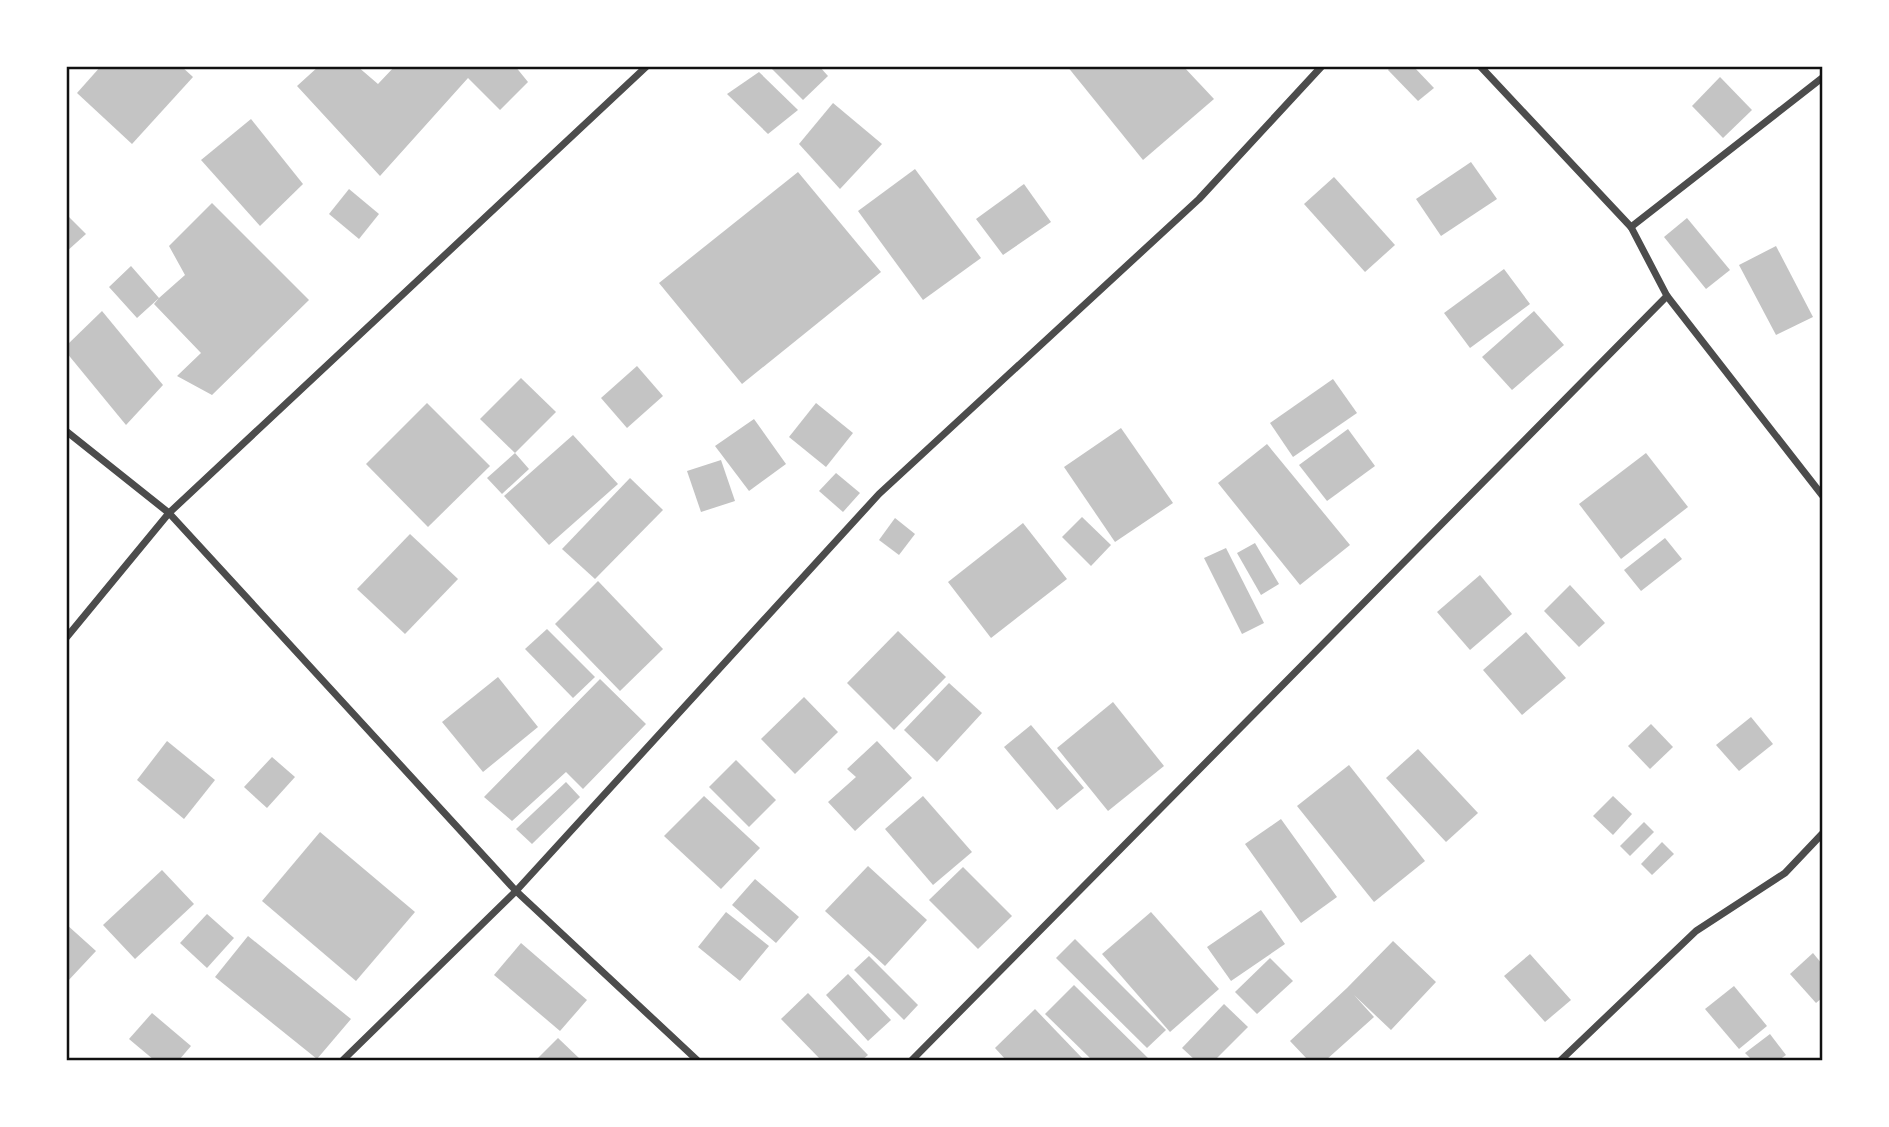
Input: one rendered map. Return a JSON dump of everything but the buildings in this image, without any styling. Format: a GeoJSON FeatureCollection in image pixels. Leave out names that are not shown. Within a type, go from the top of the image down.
{"type":"FeatureCollection","features":[{"type":"Feature","properties":{"kind":"street"},"geometry":{"type":"LineString","coordinates":[[66,638],[169,513],[647,66]]}},
{"type":"Feature","properties":{"kind":"street"},"geometry":{"type":"LineString","coordinates":[[343,1060],[516,891],[879,494],[1199,200],[1322,66]]}},
{"type":"Feature","properties":{"kind":"street"},"geometry":{"type":"LineString","coordinates":[[1480,66],[1631,227],[1667,296],[1822,495]]}},
{"type":"Feature","properties":{"kind":"street"},"geometry":{"type":"LineString","coordinates":[[1631,227],[1822,78]]}},
{"type":"Feature","properties":{"kind":"street"},"geometry":{"type":"LineString","coordinates":[[912,1060],[1667,296]]}},
{"type":"Feature","properties":{"kind":"street"},"geometry":{"type":"LineString","coordinates":[[66,431],[169,513],[516,891],[698,1060]]}},
{"type":"Feature","properties":{"kind":"street"},"geometry":{"type":"LineString","coordinates":[[1561,1060],[1696,931],[1784,873],[1822,834]]}}]}
